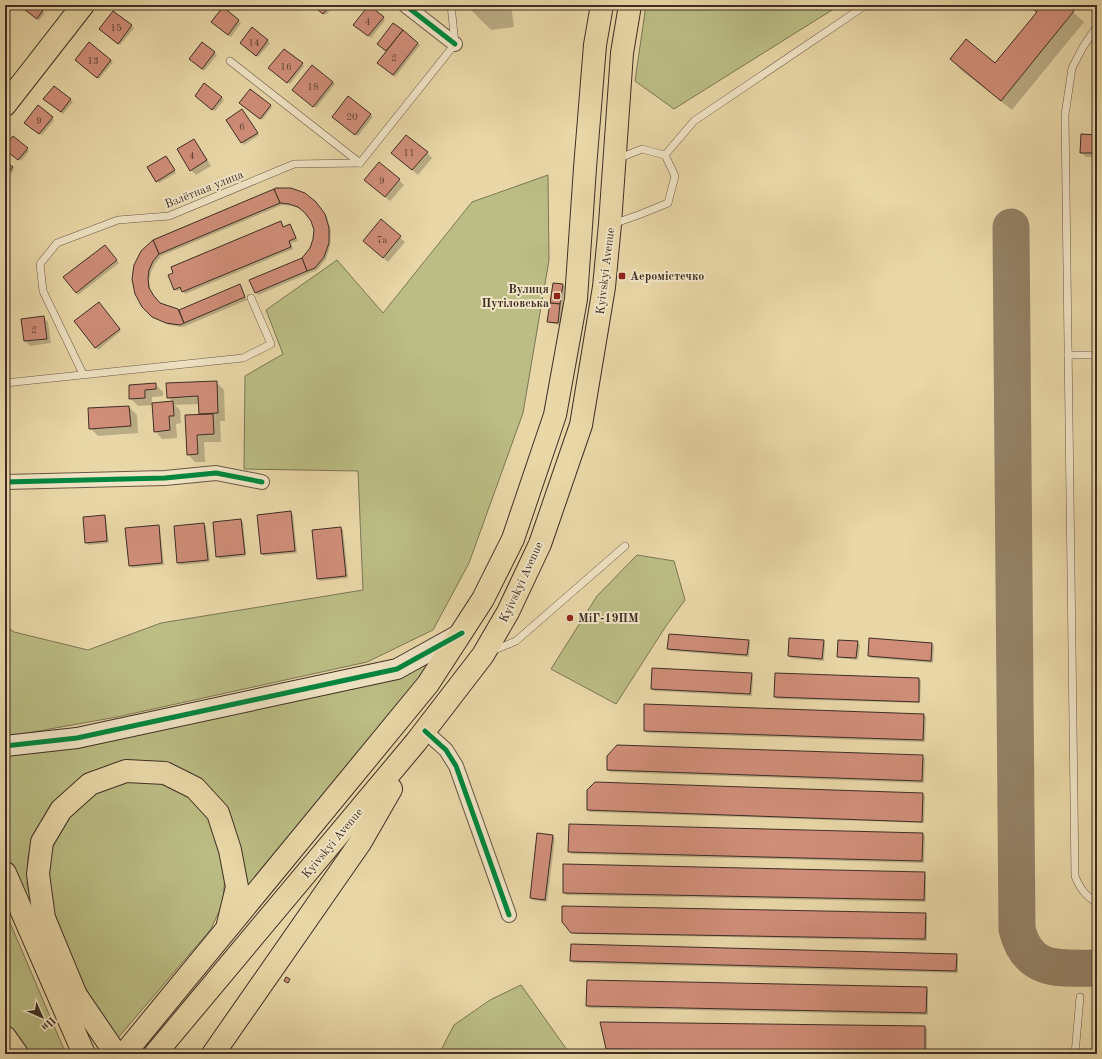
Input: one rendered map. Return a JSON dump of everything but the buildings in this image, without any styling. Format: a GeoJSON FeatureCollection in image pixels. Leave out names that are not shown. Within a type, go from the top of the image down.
{"type":"FeatureCollection","features":[{"type":"Feature","properties":{"kind":"main road"},"geometry":{"type":"LineString","coordinates":[[5,105],[83,5]]}},
{"type":"Feature","properties":{"kind":"main road"},"geometry":{"type":"LineString","coordinates":[[124,1054],[428,684],[462,634],[483,599],[513,539],[555,415],[576,299],[595,45],[602,5]]}},
{"type":"Feature","properties":{"kind":"main road","name":"Kyivskyi Avenue"},"geometry":{"type":"LineString","coordinates":[[158,1051],[421,736],[483,655],[508,612],[540,544],[580,424],[604,287],[615,160],[622,53],[630,5]]}},
{"type":"Feature","properties":{"kind":"main road"},"geometry":{"type":"LineString","coordinates":[[585,168],[615,160]]}},
{"type":"Feature","properties":{"kind":"main road"},"geometry":{"type":"LineString","coordinates":[[581,222],[610,224]]}},
{"type":"Feature","properties":{"kind":"main road"},"geometry":{"type":"LineString","coordinates":[[483,599],[487,611],[497,616],[508,612]]}},
{"type":"Feature","properties":{"kind":"main road"},"geometry":{"type":"LineString","coordinates":[[462,634],[472,636],[480,641],[483,655]]}},
{"type":"Feature","properties":{"kind":"main road"},"geometry":{"type":"LineString","coordinates":[[213,1054],[360,843],[421,736]]}},
{"type":"Feature","properties":{"kind":"main road"},"geometry":{"type":"LineString","coordinates":[[75,993],[44,918],[38,874],[42,842],[61,810],[90,784],[126,771],[165,773],[195,788],[218,813],[230,850],[237,887],[227,929]]}},
{"type":"Feature","properties":{"kind":"main road"},"geometry":{"type":"LineString","coordinates":[[5,873],[84,1054]]}},
{"type":"Feature","properties":{"kind":"main road"},"geometry":{"type":"LineString","coordinates":[[21,910],[116,1054]]}},
{"type":"Feature","properties":{"kind":"main road"},"geometry":{"type":"LineString","coordinates":[[5,1037],[17,1054]]}},
{"type":"Feature","properties":{"kind":"street"},"geometry":{"type":"LineString","coordinates":[[405,5],[454,44]]}},
{"type":"Feature","properties":{"kind":"street"},"geometry":{"type":"LineString","coordinates":[[5,482],[165,478],[216,473],[262,482]]}},
{"type":"Feature","properties":{"kind":"street"},"geometry":{"type":"LineString","coordinates":[[5,746],[77,738],[397,668],[462,634]]}},
{"type":"Feature","properties":{"kind":"street"},"geometry":{"type":"LineString","coordinates":[[421,736],[446,750],[456,766],[509,915]]}},
{"type":"Feature","properties":{"kind":"lane"},"geometry":{"type":"LineString","coordinates":[[230,61],[360,163],[454,44],[451,5]]}},
{"type":"Feature","properties":{"kind":"lane"},"geometry":{"type":"LineString","coordinates":[[665,155],[694,121],[866,5]]}},
{"type":"Feature","properties":{"kind":"lane"},"geometry":{"type":"LineString","coordinates":[[1097,26],[1083,46],[1072,68],[1065,115],[1075,876],[1079,886],[1087,896],[1097,903]]}},
{"type":"Feature","properties":{"kind":"lane"},"geometry":{"type":"LineString","coordinates":[[610,224],[642,214],[668,203],[675,176],[665,155],[642,149],[615,160]]}},
{"type":"Feature","properties":{"kind":"lane","name":"Взлётная улица"},"geometry":{"type":"LineString","coordinates":[[83,374],[43,291],[40,264],[57,243],[118,220],[169,216],[294,164],[360,163]]}},
{"type":"Feature","properties":{"kind":"lane"},"geometry":{"type":"LineString","coordinates":[[5,383],[243,358],[271,344],[251,298]]}},
{"type":"Feature","properties":{"kind":"lane"},"geometry":{"type":"LineString","coordinates":[[1068,355],[1097,355]]}},
{"type":"Feature","properties":{"kind":"lane"},"geometry":{"type":"LineString","coordinates":[[483,655],[516,641],[625,546]]}},
{"type":"Feature","properties":{"kind":"lane"},"geometry":{"type":"LineString","coordinates":[[1075,1054],[1080,997]]}},
{"type":"Feature","properties":{"kind":"green space"},"geometry":{"type":"Polygon","coordinates":[[[646,5],[840,5],[674,109],[635,81],[646,5]]]}},
{"type":"Feature","properties":{"kind":"green space"},"geometry":{"type":"Polygon","coordinates":[[[548,175],[549,260],[523,413],[469,563],[433,630],[367,662],[117,717],[5,737],[5,625],[14,632],[88,650],[161,623],[363,590],[358,471],[244,469],[245,376],[283,354],[266,310],[337,260],[383,313],[472,202],[548,175]]]}},
{"type":"Feature","properties":{"kind":"green space"},"geometry":{"type":"Polygon","coordinates":[[[637,555],[674,561],[685,600],[666,626],[616,704],[551,669],[597,596],[637,555]]]}},
{"type":"Feature","properties":{"kind":"green space"},"geometry":{"type":"Polygon","coordinates":[[[436,654],[406,696],[238,903],[200,780],[172,764],[146,761],[122,764],[59,798],[39,825],[28,856],[27,886],[35,910],[32,912],[5,852],[5,754],[33,753],[397,673],[436,654]]]}},
{"type":"Feature","properties":{"kind":"green space"},"geometry":{"type":"Polygon","coordinates":[[[130,781],[175,783],[196,800],[211,820],[225,874],[223,903],[211,929],[117,1039],[83,984],[52,907],[47,870],[52,841],[68,815],[96,792],[130,781]]]}},
{"type":"Feature","properties":{"kind":"green space"},"geometry":{"type":"Polygon","coordinates":[[[5,911],[66,1054],[25,1054],[5,1019],[5,911]]]}},
{"type":"Feature","properties":{"kind":"green space"},"geometry":{"type":"Polygon","coordinates":[[[521,985],[570,1054],[439,1054],[454,1025],[490,1000],[521,985]]]}},
{"type":"Feature","properties":{"kind":"taxiway"},"geometry":{"type":"LineString","coordinates":[[1011,227],[1017,929],[1022,944],[1029,954],[1037,961],[1058,968],[1097,968]]}},
{"type":"Feature","properties":{"kind":"cycle path"},"geometry":{"type":"LineString","coordinates":[[405,5],[455,44]]}},
{"type":"Feature","properties":{"kind":"cycle path"},"geometry":{"type":"LineString","coordinates":[[5,482],[165,478],[216,473],[262,482]]}},
{"type":"Feature","properties":{"kind":"cycle path"},"geometry":{"type":"LineString","coordinates":[[5,746],[77,738],[397,669],[462,633]]}},
{"type":"Feature","properties":{"kind":"cycle path"},"geometry":{"type":"LineString","coordinates":[[425,731],[446,750],[456,766],[509,915]]}},
{"type":"Feature","properties":{"kind":"place","name":"Аеромістечко"},"geometry":{"type":"Point","coordinates":[622,276]}},
{"type":"Feature","properties":{"kind":"place","name":"Вулиця Путіловська"},"geometry":{"type":"Point","coordinates":[557,296]}},
{"type":"Feature","properties":{"kind":"place","name":"МіГ-19ПМ"},"geometry":{"type":"Point","coordinates":[570,618]}}]}
